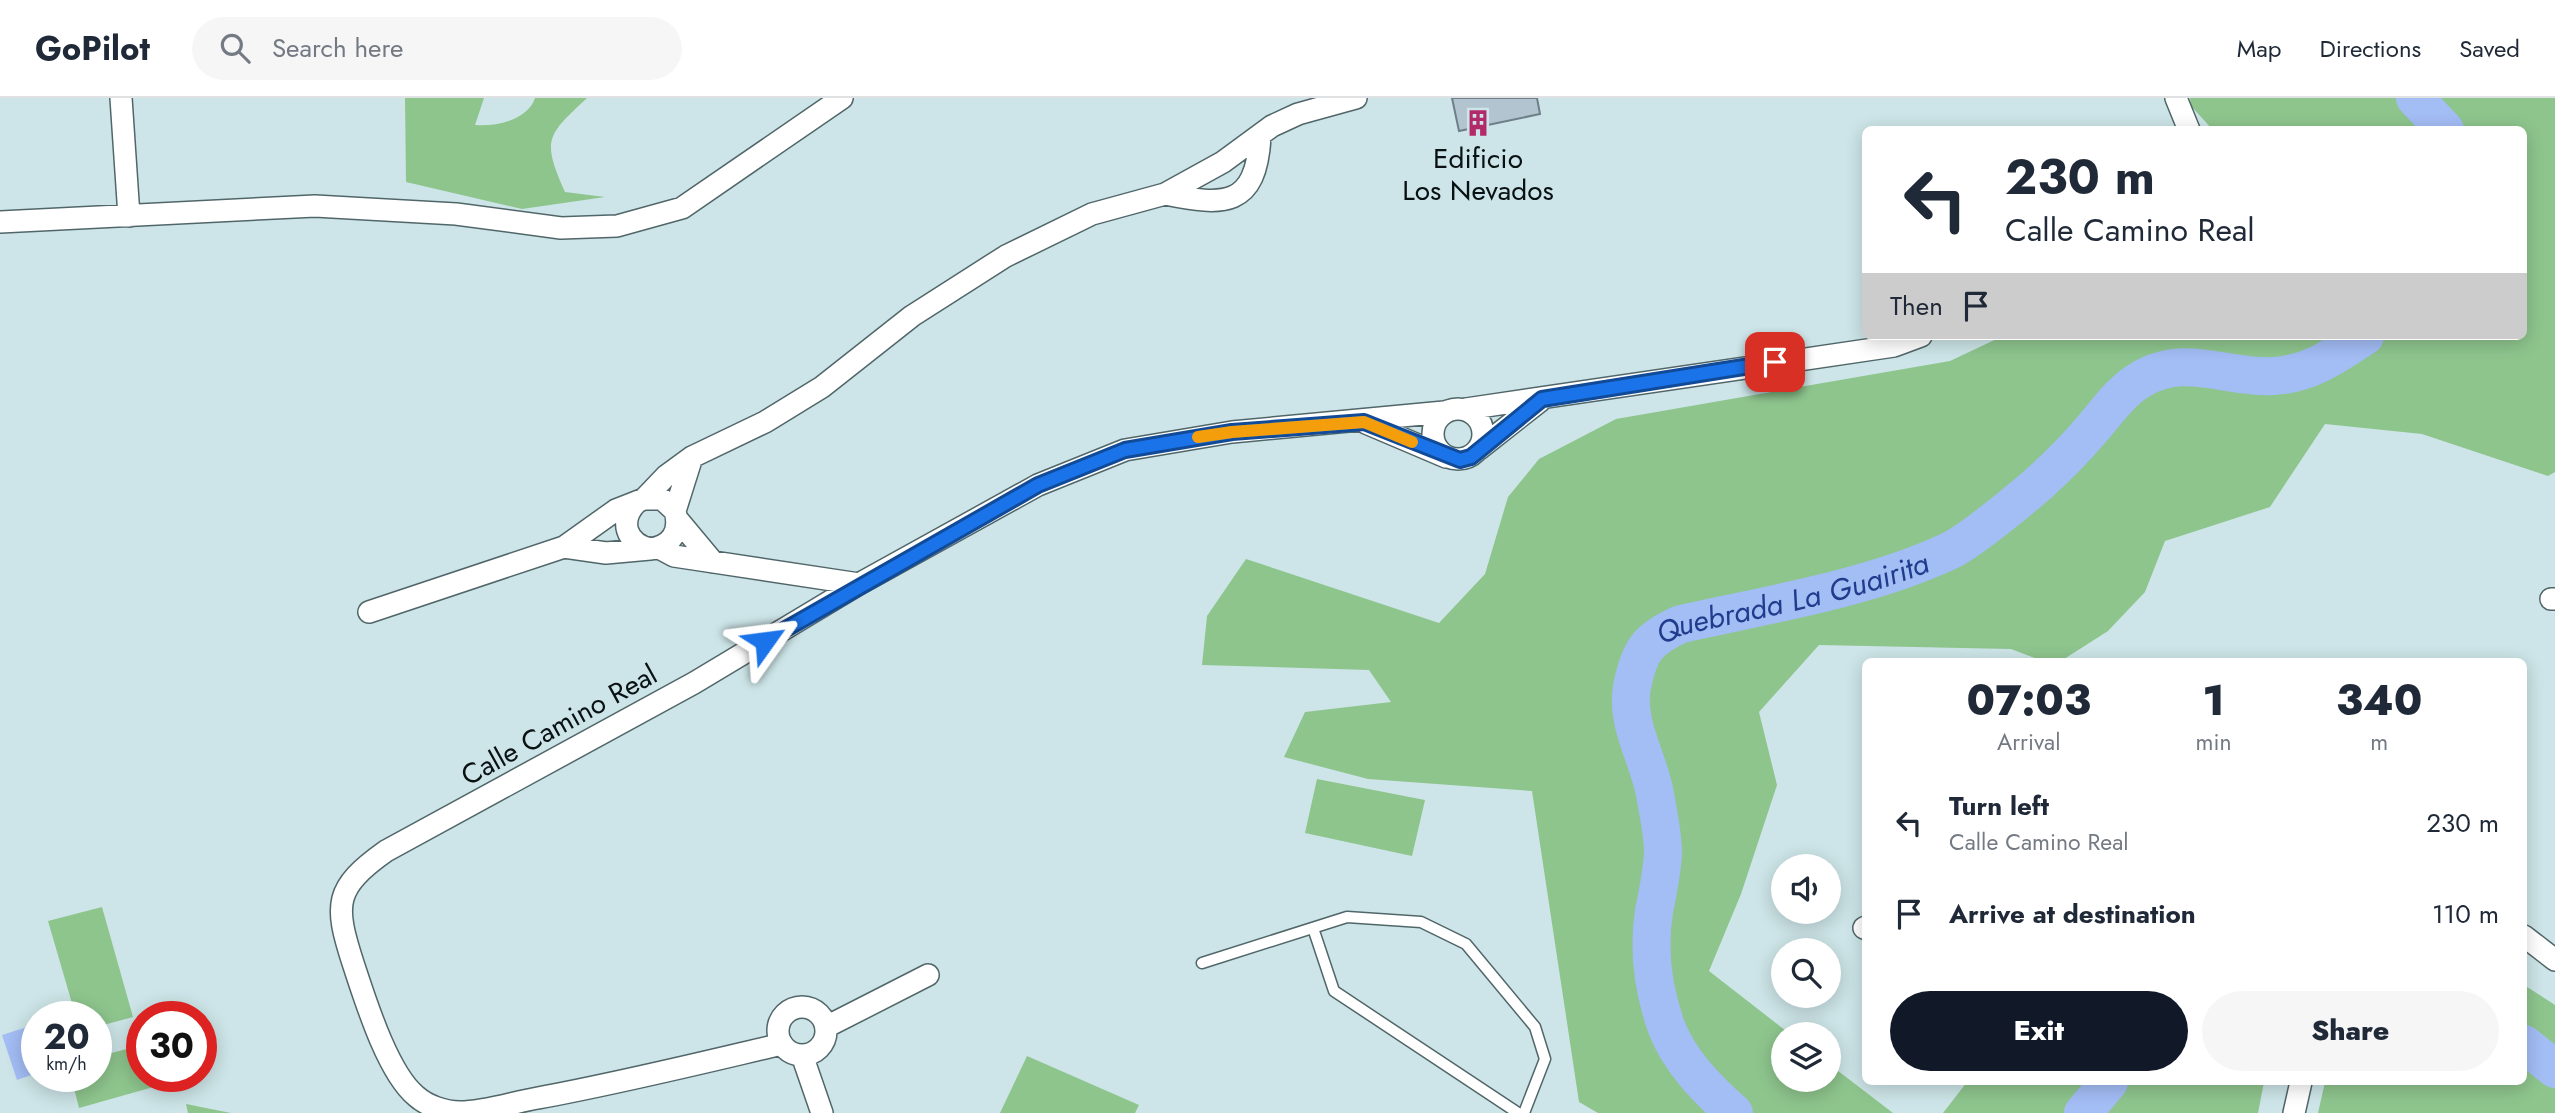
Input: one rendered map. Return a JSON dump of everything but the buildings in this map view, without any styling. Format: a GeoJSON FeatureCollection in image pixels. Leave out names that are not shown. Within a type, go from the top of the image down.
{"type":"FeatureCollection","features":[{"type":"Feature","properties":{"kind":"street"},"geometry":{"type":"LineString","coordinates":[[121,98],[129,216]]}},
{"type":"Feature","properties":{"kind":"street"},"geometry":{"type":"LineString","coordinates":[[0,222],[315,206],[456,214],[561,228],[617,226],[682,208],[842,98]]}},
{"type":"Feature","properties":{"kind":"street"},"geometry":{"type":"LineString","coordinates":[[859,584],[674,556],[634,542],[629,535],[627,517],[666,475],[692,457],[765,422],[822,387],[912,316],[1006,256],[1091,214],[1165,194],[1260,137],[1272,126],[1298,114],[1356,98]]}},
{"type":"Feature","properties":{"kind":"street"},"geometry":{"type":"LineString","coordinates":[[2176,98],[2187,126]]}},
{"type":"Feature","properties":{"kind":"street"},"geometry":{"type":"LineString","coordinates":[[1165,194],[1207,202],[1222,201],[1238,194],[1254,174],[1260,137]]}},
{"type":"Feature","properties":{"kind":"street","name":"Calle Camino Real"},"geometry":{"type":"LineString","coordinates":[[782,1044],[595,1088],[460,1112],[435,1107],[416,1097],[402,1080],[375,1025],[340,918],[344,892],[358,870],[386,851],[694,683],[859,584],[1038,485],[1125,450],[1232,432],[1364,422],[1542,399],[1894,346],[1910,340]]}},
{"type":"Feature","properties":{"kind":"street","name":"Calle Camino Real"},"geometry":{"type":"LineString","coordinates":[[1364,422],[1449,458],[1460,460],[1471,457],[1542,399]]}},
{"type":"Feature","properties":{"kind":"street"},"geometry":{"type":"LineString","coordinates":[[1466,409],[1476,415],[1482,426],[1483,438],[1479,449]]}},
{"type":"Feature","properties":{"kind":"street"},"geometry":{"type":"LineString","coordinates":[[1444,412],[1433,431],[1434,443],[1449,458]]}},
{"type":"Feature","properties":{"kind":"street"},"geometry":{"type":"LineString","coordinates":[[564,547],[606,553],[655,549],[674,537],[676,516],[692,457]]}},
{"type":"Feature","properties":{"kind":"street"},"geometry":{"type":"LineString","coordinates":[[369,612],[564,547],[594,523],[640,501],[662,499],[713,562]]}},
{"type":"Feature","properties":{"kind":"street"},"geometry":{"type":"LineString","coordinates":[[594,523],[606,553]]}},
{"type":"Feature","properties":{"kind":"street"},"geometry":{"type":"LineString","coordinates":[[2527,938],[2555,961]]}},
{"type":"Feature","properties":{"kind":"street"},"geometry":{"type":"LineString","coordinates":[[826,1027],[928,975]]}},
{"type":"Feature","properties":{"kind":"street"},"geometry":{"type":"LineString","coordinates":[[793,1008],[810,1008],[823,1018],[826,1027],[823,1043],[810,1054],[794,1054],[782,1044],[779,1037],[781,1020],[793,1008]]}},
{"type":"Feature","properties":{"kind":"street"},"geometry":{"type":"LineString","coordinates":[[802,1055],[822,1113]]}},
{"type":"Feature","properties":{"kind":"street"},"geometry":{"type":"LineString","coordinates":[[2294,1113],[2300,1085]]}},
{"type":"Feature","properties":{"kind":"lane"},"geometry":{"type":"LineString","coordinates":[[1202,963],[1347,918],[1421,922],[1466,944],[1535,1027],[1545,1059],[1524,1113]]}},
{"type":"Feature","properties":{"kind":"lane"},"geometry":{"type":"LineString","coordinates":[[1314,928],[1334,991],[1518,1113]]}},
{"type":"Feature","properties":{"kind":"green space"},"geometry":{"type":"Polygon","coordinates":[[[405,98],[484,98],[475,125],[483,125],[518,117],[531,106],[535,98],[587,98],[556,131],[551,149],[553,161],[565,192],[605,197],[522,209],[406,182],[405,98]]]}},
{"type":"Feature","properties":{"kind":"green space"},"geometry":{"type":"Polygon","coordinates":[[[2190,98],[2555,98],[2555,472],[2548,476],[2422,434],[2325,424],[2270,507],[2165,541],[2145,592],[2108,631],[2066,658],[2035,658],[2011,649],[1819,645],[1759,712],[1777,785],[1741,894],[1709,971],[1775,1022],[1771,1022],[1771,1092],[1841,1092],[1841,1073],[1893,1113],[1598,1113],[1579,1102],[1532,791],[1368,779],[1284,757],[1305,712],[1391,702],[1369,670],[1202,665],[1207,616],[1246,559],[1439,623],[1485,574],[1508,497],[1539,459],[1616,419],[1950,361],[1995,340],[2527,340],[2527,126],[2209,126],[2191,106],[2190,98]]]}},
{"type":"Feature","properties":{"kind":"green space"},"geometry":{"type":"Polygon","coordinates":[[[1317,779],[1425,800],[1412,856],[1305,833],[1317,779]]]}},
{"type":"Feature","properties":{"kind":"green space"},"geometry":{"type":"Polygon","coordinates":[[[102,907],[128,1001],[126,1001],[126,1019],[112,1023],[112,1001],[71,1001],[48,921],[102,907]]]}},
{"type":"Feature","properties":{"kind":"green space"},"geometry":{"type":"Polygon","coordinates":[[[2527,987],[2555,1005],[2555,1113],[2318,1113],[2324,1085],[2527,1085],[2527,987]]]}},
{"type":"Feature","properties":{"kind":"green space"},"geometry":{"type":"Polygon","coordinates":[[[126,1049],[126,1092],[136,1092],[79,1108],[75,1092],[112,1092],[112,1053],[126,1049]]]}},
{"type":"Feature","properties":{"kind":"green space"},"geometry":{"type":"Polygon","coordinates":[[[1027,1056],[1139,1105],[1135,1113],[1000,1113],[1027,1056]]]}},
{"type":"Feature","properties":{"kind":"green space"},"geometry":{"type":"Polygon","coordinates":[[[1965,1085],[2263,1085],[2258,1113],[1943,1113],[1965,1085]]]}},
{"type":"Feature","properties":{"kind":"green space"},"geometry":{"type":"Polygon","coordinates":[[[186,1104],[231,1113],[188,1113],[186,1104]]]}},
{"type":"Feature","properties":{"kind":"water"},"geometry":{"type":"Polygon","coordinates":[[[21,1029],[21,1079],[17,1080],[2,1035],[21,1029]]]}},
{"type":"Feature","properties":{"kind":"waterway","name":"Quebrada La Guairita"},"geometry":{"type":"LineString","coordinates":[[2415,98],[2441,126]]}},
{"type":"Feature","properties":{"kind":"waterway","name":"Quebrada La Guairita"},"geometry":{"type":"LineString","coordinates":[[1734,1113],[1704,1084],[1678,1051],[1666,1026],[1655,984],[1652,926],[1662,868],[1662,840],[1653,786],[1635,730],[1631,702],[1638,664],[1646,648],[1660,635],[1681,624],[1850,586],[1947,552],[1992,522],[2036,486],[2072,451],[2126,390],[2157,372],[2190,367],[2257,376],[2287,374],[2322,362],[2359,340]]}},
{"type":"Feature","properties":{"kind":"waterway","name":"Quebrada La Guairita"},"geometry":{"type":"LineString","coordinates":[[2527,1046],[2555,1069]]}},
{"type":"Feature","properties":{"kind":"waterway","name":"Quebrada La Guairita"},"geometry":{"type":"LineString","coordinates":[[2083,1113],[2106,1085]]}},
{"type":"Feature","properties":{"kind":"slow traffic"},"geometry":{"type":"LineString","coordinates":[[1198,437],[1364,422],[1412,442]]}},
{"type":"Feature","properties":{"kind":"place","name":"Edificio Los Nevados"},"geometry":{"type":"Point","coordinates":[1478,123]}},
{"type":"Feature","properties":{"kind":"route"},"geometry":{"type":"LineString","coordinates":[[765,641],[859,584],[1038,485],[1125,450],[1232,432],[1364,422],[1449,458],[1460,460],[1471,457],[1542,399],[1775,362]]}}]}
